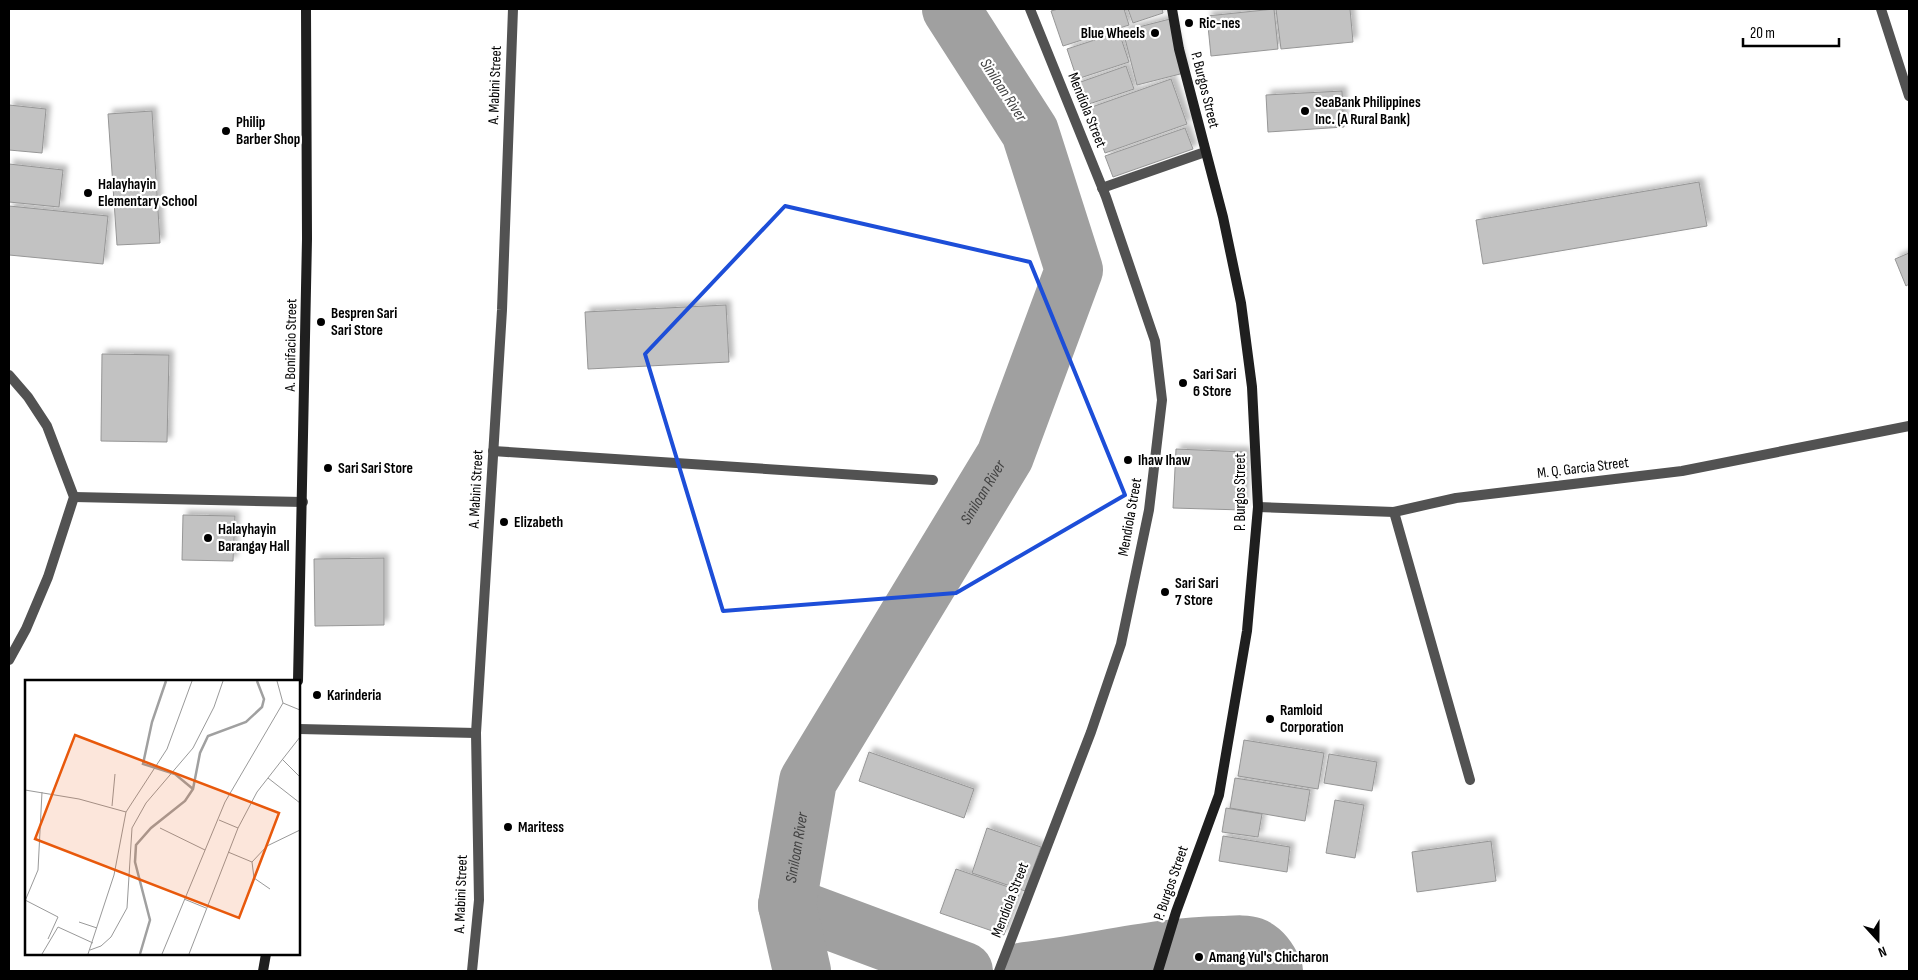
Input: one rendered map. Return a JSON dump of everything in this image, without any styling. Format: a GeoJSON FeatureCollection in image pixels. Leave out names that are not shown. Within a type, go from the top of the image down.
{"type":"FeatureCollection","features":[{"type":"Feature","properties":{"kind":"main road","name":"A. Bonifacio Street"},"geometry":{"type":"LineString","coordinates":[[298,680],[307,239],[306,9]]}},
{"type":"Feature","properties":{"kind":"main road","name":"P. Burgos Street"},"geometry":{"type":"LineString","coordinates":[[1158,971],[1176,912],[1219,795],[1247,631],[1258,507],[1252,387],[1241,303],[1223,217],[1179,49],[1172,9]]}},
{"type":"Feature","properties":{"kind":"main road"},"geometry":{"type":"LineString","coordinates":[[263,971],[266,955]]}},
{"type":"Feature","properties":{"kind":"street","name":"A. Mabini Street"},"geometry":{"type":"LineString","coordinates":[[472,971],[479,900],[476,733],[502,310],[513,9]]}},
{"type":"Feature","properties":{"kind":"street","name":"Mendiola Street"},"geometry":{"type":"LineString","coordinates":[[999,971],[1091,732],[1121,644],[1149,510],[1162,400],[1155,341],[1102,188],[1030,9]]}},
{"type":"Feature","properties":{"kind":"street"},"geometry":{"type":"LineString","coordinates":[[1881,9],[1909,96]]}},
{"type":"Feature","properties":{"kind":"street"},"geometry":{"type":"LineString","coordinates":[[1102,188],[1205,152]]}},
{"type":"Feature","properties":{"kind":"street"},"geometry":{"type":"LineString","coordinates":[[9,375],[47,426],[74,497],[48,577],[26,629],[9,660]]}},
{"type":"Feature","properties":{"kind":"street","name":"M. Q. Garcia Street"},"geometry":{"type":"LineString","coordinates":[[1258,507],[1394,512],[1456,498],[1682,471],[1909,426]]}},
{"type":"Feature","properties":{"kind":"street"},"geometry":{"type":"LineString","coordinates":[[493,451],[933,480]]}},
{"type":"Feature","properties":{"kind":"street"},"geometry":{"type":"LineString","coordinates":[[74,497],[303,502]]}},
{"type":"Feature","properties":{"kind":"street"},"geometry":{"type":"LineString","coordinates":[[1394,512],[1470,780]]}},
{"type":"Feature","properties":{"kind":"street"},"geometry":{"type":"LineString","coordinates":[[300,729],[476,733]]}},
{"type":"Feature","properties":{"kind":"highlighted area"},"geometry":{"type":"Polygon","coordinates":[[[785,206],[1030,262],[1125,495],[956,593],[723,611],[645,354],[785,206]]]}},
{"type":"Feature","properties":{"kind":"building"},"geometry":{"type":"Polygon","coordinates":[[[1058,9],[1124,9],[1129,25],[1063,46],[1051,11],[1058,9]]]}},
{"type":"Feature","properties":{"kind":"building"},"geometry":{"type":"Polygon","coordinates":[[[1128,9],[1162,9],[1163,13],[1133,23],[1128,9]]]}},
{"type":"Feature","properties":{"kind":"building"},"geometry":{"type":"Polygon","coordinates":[[[1274,9],[1278,49],[1211,56],[1207,16],[1274,9]]]}},
{"type":"Feature","properties":{"kind":"building"},"geometry":{"type":"Polygon","coordinates":[[[1276,9],[1350,9],[1353,42],[1281,49],[1276,9]]]}},
{"type":"Feature","properties":{"kind":"building"},"geometry":{"type":"Polygon","coordinates":[[[1170,19],[1184,73],[1137,85],[1123,31],[1170,19]]]}},
{"type":"Feature","properties":{"kind":"building"},"geometry":{"type":"Polygon","coordinates":[[[1119,32],[1129,62],[1077,79],[1067,49],[1119,32]]]}},
{"type":"Feature","properties":{"kind":"building"},"geometry":{"type":"Polygon","coordinates":[[[1126,66],[1134,89],[1083,106],[1075,84],[1126,66]]]}},
{"type":"Feature","properties":{"kind":"building"},"geometry":{"type":"Polygon","coordinates":[[[1171,79],[1187,124],[1105,153],[1089,108],[1171,79]]]}},
{"type":"Feature","properties":{"kind":"building","name":"SeaBank Philippines Inc. (A Rural Bank)"},"geometry":{"type":"Polygon","coordinates":[[[1342,91],[1344,127],[1268,132],[1266,95],[1342,91]]]}},
{"type":"Feature","properties":{"kind":"building"},"geometry":{"type":"Polygon","coordinates":[[[9,105],[46,109],[42,153],[9,150],[9,105]]]}},
{"type":"Feature","properties":{"kind":"building"},"geometry":{"type":"Polygon","coordinates":[[[152,111],[160,243],[117,245],[108,114],[152,111]]]}},
{"type":"Feature","properties":{"kind":"building"},"geometry":{"type":"Polygon","coordinates":[[[1185,128],[1193,149],[1113,177],[1105,156],[1185,128]]]}},
{"type":"Feature","properties":{"kind":"building"},"geometry":{"type":"Polygon","coordinates":[[[9,164],[63,170],[59,207],[9,202],[9,164]]]}},
{"type":"Feature","properties":{"kind":"building"},"geometry":{"type":"Polygon","coordinates":[[[1699,182],[1707,226],[1483,264],[1476,220],[1699,182]]]}},
{"type":"Feature","properties":{"kind":"building"},"geometry":{"type":"Polygon","coordinates":[[[9,206],[108,216],[103,264],[9,255],[9,206]]]}},
{"type":"Feature","properties":{"kind":"building"},"geometry":{"type":"Polygon","coordinates":[[[1909,253],[1909,284],[1906,286],[1895,259],[1909,253]]]}},
{"type":"Feature","properties":{"kind":"building"},"geometry":{"type":"Polygon","coordinates":[[[726,305],[729,362],[588,369],[585,312],[726,305]]]}},
{"type":"Feature","properties":{"kind":"building"},"geometry":{"type":"Polygon","coordinates":[[[102,354],[169,355],[167,442],[101,441],[102,354]]]}},
{"type":"Feature","properties":{"kind":"building"},"geometry":{"type":"Polygon","coordinates":[[[1176,449],[1246,452],[1243,510],[1173,508],[1176,449]]]}},
{"type":"Feature","properties":{"kind":"building","name":"Halayhayin Barangay Hall"},"geometry":{"type":"Polygon","coordinates":[[[183,515],[235,516],[233,561],[182,560],[183,515]]]}},
{"type":"Feature","properties":{"kind":"building"},"geometry":{"type":"Polygon","coordinates":[[[384,558],[384,625],[315,626],[314,559],[384,558]]]}},
{"type":"Feature","properties":{"kind":"building"},"geometry":{"type":"Polygon","coordinates":[[[1244,740],[1324,753],[1318,789],[1238,776],[1244,740]]]}},
{"type":"Feature","properties":{"kind":"building"},"geometry":{"type":"Polygon","coordinates":[[[869,752],[974,789],[964,818],[859,781],[869,752]]]}},
{"type":"Feature","properties":{"kind":"building"},"geometry":{"type":"Polygon","coordinates":[[[1329,754],[1377,762],[1372,791],[1324,783],[1329,754]]]}},
{"type":"Feature","properties":{"kind":"building"},"geometry":{"type":"Polygon","coordinates":[[[1235,778],[1310,790],[1305,821],[1230,808],[1235,778]]]}},
{"type":"Feature","properties":{"kind":"building"},"geometry":{"type":"Polygon","coordinates":[[[1335,800],[1364,805],[1355,858],[1326,853],[1335,800]]]}},
{"type":"Feature","properties":{"kind":"building"},"geometry":{"type":"Polygon","coordinates":[[[1226,808],[1262,814],[1258,837],[1222,832],[1226,808]]]}},
{"type":"Feature","properties":{"kind":"building"},"geometry":{"type":"Polygon","coordinates":[[[987,828],[1041,847],[1025,891],[972,873],[987,828]]]}},
{"type":"Feature","properties":{"kind":"building"},"geometry":{"type":"Polygon","coordinates":[[[1223,836],[1290,847],[1287,872],[1219,861],[1223,836]]]}},
{"type":"Feature","properties":{"kind":"building"},"geometry":{"type":"Polygon","coordinates":[[[1491,841],[1496,881],[1417,892],[1412,852],[1491,841]]]}},
{"type":"Feature","properties":{"kind":"building"},"geometry":{"type":"Polygon","coordinates":[[[956,869],[1020,891],[1004,935],[940,913],[956,869]]]}},
{"type":"Feature","properties":{"kind":"waterway","name":"Siniloan River"},"geometry":{"type":"LineString","coordinates":[[802,971],[787,905],[808,781],[1005,456],[1074,270],[1030,132],[951,9]]}},
{"type":"Feature","properties":{"kind":"waterway"},"geometry":{"type":"LineString","coordinates":[[787,905],[964,971]]}},
{"type":"Feature","properties":{"kind":"waterway"},"geometry":{"type":"LineString","coordinates":[[1025,971],[1172,948],[1241,944],[1260,950],[1274,971]]}},
{"type":"Feature","properties":{"kind":"place","name":"Ric-nes"},"geometry":{"type":"Point","coordinates":[1189,23]}},
{"type":"Feature","properties":{"kind":"place","name":"Blue Wheels"},"geometry":{"type":"Point","coordinates":[1155,33]}},
{"type":"Feature","properties":{"kind":"place","name":"SeaBank Philippines Inc. (A Rural Bank)"},"geometry":{"type":"Point","coordinates":[1305,111]}},
{"type":"Feature","properties":{"kind":"place","name":"Philip Barber Shop"},"geometry":{"type":"Point","coordinates":[226,131]}},
{"type":"Feature","properties":{"kind":"place","name":"Halayhayin Elementary School"},"geometry":{"type":"Point","coordinates":[88,193]}},
{"type":"Feature","properties":{"kind":"place","name":"Bespren Sari Sari Store"},"geometry":{"type":"Point","coordinates":[321,322]}},
{"type":"Feature","properties":{"kind":"place","name":"Sari Sari 6 Store"},"geometry":{"type":"Point","coordinates":[1183,383]}},
{"type":"Feature","properties":{"kind":"place","name":"Ihaw Ihaw"},"geometry":{"type":"Point","coordinates":[1128,460]}},
{"type":"Feature","properties":{"kind":"place","name":"Sari Sari Store"},"geometry":{"type":"Point","coordinates":[328,468]}},
{"type":"Feature","properties":{"kind":"place","name":"Elizabeth"},"geometry":{"type":"Point","coordinates":[504,522]}},
{"type":"Feature","properties":{"kind":"place","name":"Halayhayin Barangay Hall"},"geometry":{"type":"Point","coordinates":[208,538]}},
{"type":"Feature","properties":{"kind":"place","name":"Sari Sari 7 Store"},"geometry":{"type":"Point","coordinates":[1165,592]}},
{"type":"Feature","properties":{"kind":"place","name":"Karinderia"},"geometry":{"type":"Point","coordinates":[317,695]}},
{"type":"Feature","properties":{"kind":"place","name":"Ramloid Corporation"},"geometry":{"type":"Point","coordinates":[1270,719]}},
{"type":"Feature","properties":{"kind":"place","name":"Maritess"},"geometry":{"type":"Point","coordinates":[508,827]}},
{"type":"Feature","properties":{"kind":"place","name":"Amang Yul's Chicharon"},"geometry":{"type":"Point","coordinates":[1199,957]}}]}
